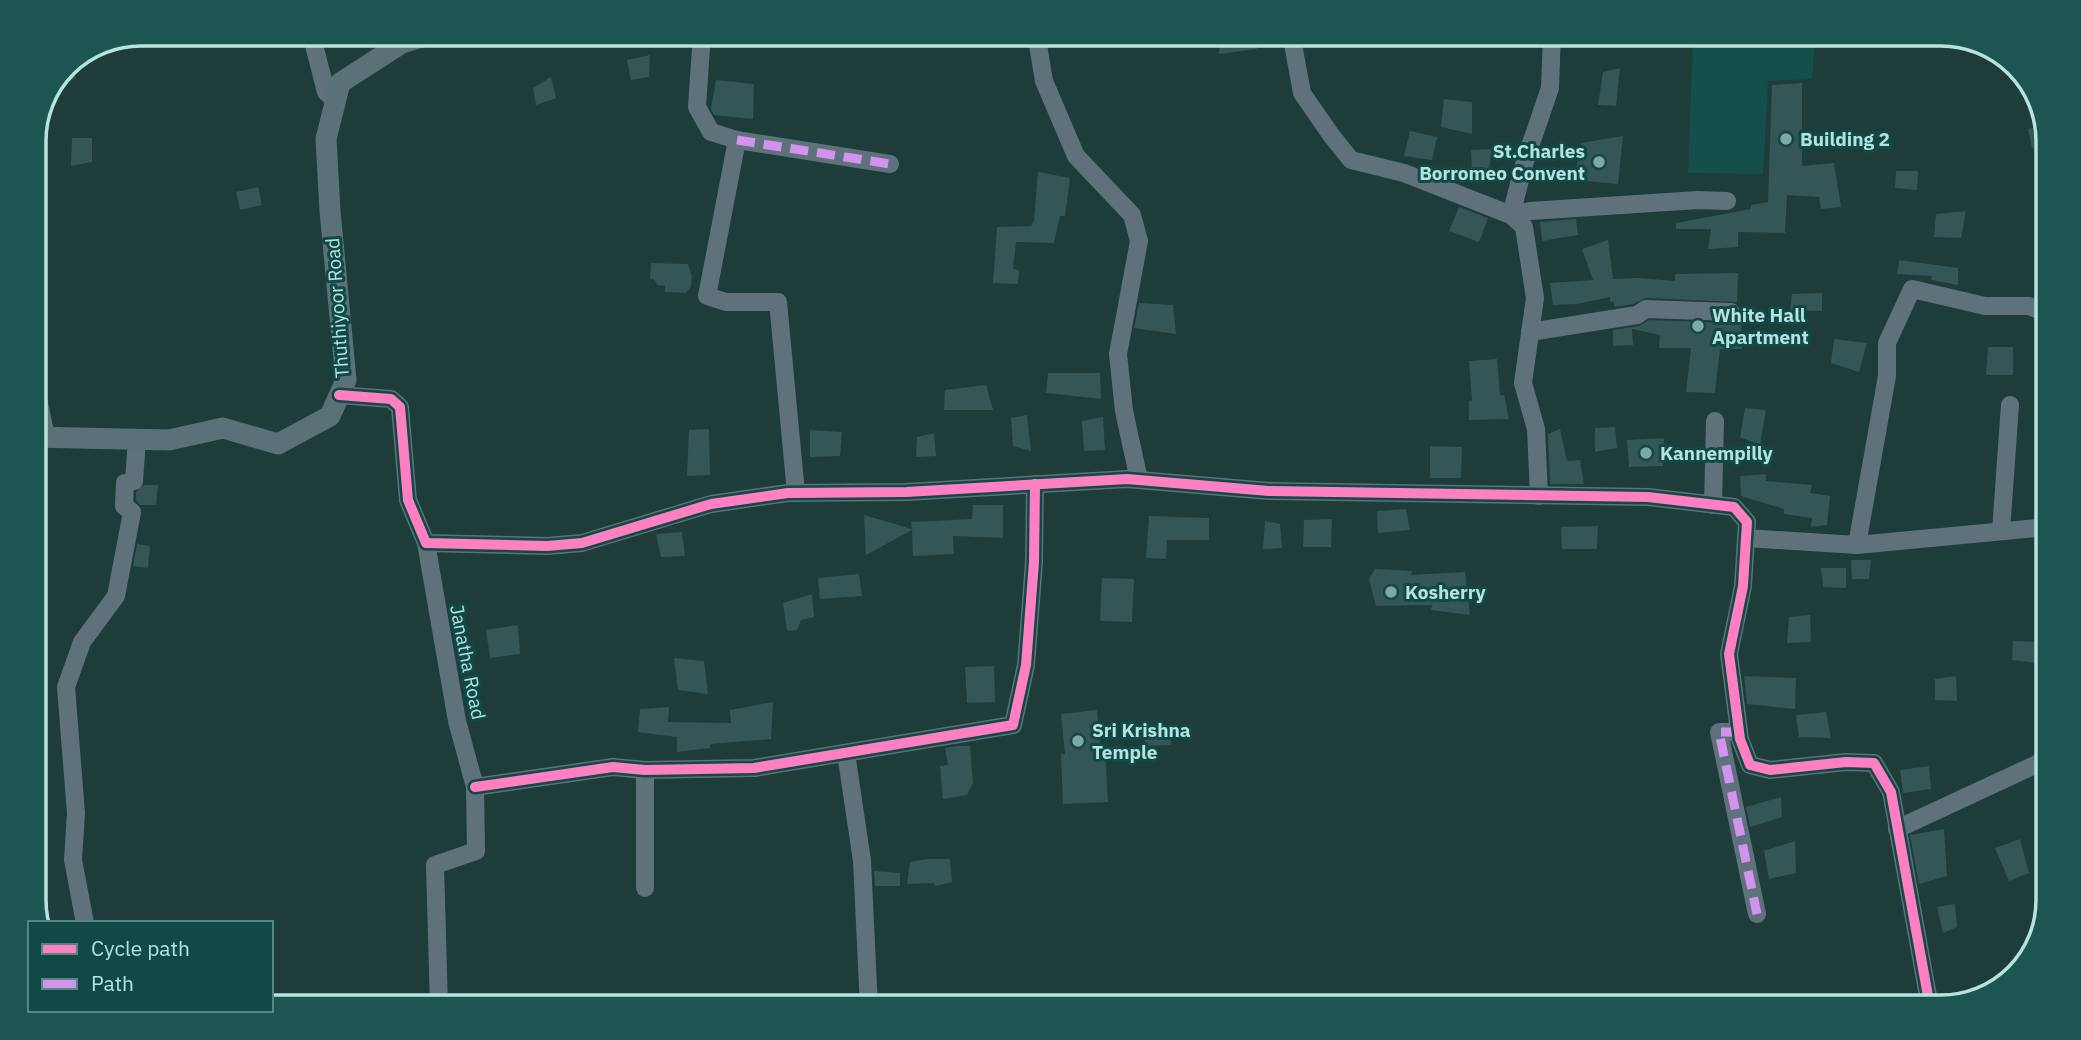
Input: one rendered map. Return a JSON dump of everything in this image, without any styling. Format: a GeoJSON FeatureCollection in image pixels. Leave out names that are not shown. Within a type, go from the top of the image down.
{"type":"FeatureCollection","features":[{"type":"Feature","properties":{"kind":"main road","name":"Thuthiyoor Road"},"geometry":{"type":"LineString","coordinates":[[46,437],[169,440],[223,428],[278,444],[330,416],[346,380],[326,139],[340,83],[399,45]]}},
{"type":"Feature","properties":{"kind":"street"},"geometry":{"type":"LineString","coordinates":[[314,45],[326,92],[335,101]]}},
{"type":"Feature","properties":{"kind":"street"},"geometry":{"type":"LineString","coordinates":[[701,45],[697,107],[711,132],[737,140],[890,164]]}},
{"type":"Feature","properties":{"kind":"street"},"geometry":{"type":"LineString","coordinates":[[1037,45],[1044,81],[1076,156],[1132,215],[1139,241],[1118,354],[1124,411],[1139,480]]}},
{"type":"Feature","properties":{"kind":"street"},"geometry":{"type":"LineString","coordinates":[[1293,45],[1302,93],[1351,160],[1404,173],[1511,215],[1524,227],[1535,298],[1523,383],[1536,429],[1539,496]]}},
{"type":"Feature","properties":{"kind":"street"},"geometry":{"type":"LineString","coordinates":[[1511,215],[1525,161],[1550,88],[1552,45]]}},
{"type":"Feature","properties":{"kind":"street"},"geometry":{"type":"LineString","coordinates":[[737,140],[707,296],[726,302],[778,302],[796,493]]}},
{"type":"Feature","properties":{"kind":"street"},"geometry":{"type":"LineString","coordinates":[[1511,215],[1530,211],[1698,200],[1727,201]]}},
{"type":"Feature","properties":{"kind":"street"},"geometry":{"type":"LineString","coordinates":[[1857,545],[1887,376],[1887,343],[1912,289],[1985,306],[2029,306],[2035,309]]}},
{"type":"Feature","properties":{"kind":"street"},"geometry":{"type":"LineString","coordinates":[[1531,332],[1637,315],[1646,309],[1731,312]]}},
{"type":"Feature","properties":{"kind":"street","name":"Janatha Road"},"geometry":{"type":"LineString","coordinates":[[340,395],[391,399],[400,407],[408,500],[426,543],[457,721],[475,787],[475,851],[435,865],[439,995]]}},
{"type":"Feature","properties":{"kind":"street"},"geometry":{"type":"LineString","coordinates":[[2001,531],[2010,405]]}},
{"type":"Feature","properties":{"kind":"street"},"geometry":{"type":"LineString","coordinates":[[1713,505],[1723,450],[1715,421]]}},
{"type":"Feature","properties":{"kind":"street"},"geometry":{"type":"LineString","coordinates":[[85,921],[73,860],[76,813],[66,687],[82,642],[116,596],[132,512],[124,506],[125,483],[134,481],[137,439]]}},
{"type":"Feature","properties":{"kind":"street"},"geometry":{"type":"LineString","coordinates":[[426,543],[547,546],[582,543],[711,504],[796,493],[905,492],[1139,480],[1269,491],[1647,497],[1734,507],[1747,522],[1743,586],[1729,654],[1739,732],[1751,765],[1770,769],[1846,762],[1874,763],[1891,792],[1928,995]]}},
{"type":"Feature","properties":{"kind":"street"},"geometry":{"type":"LineString","coordinates":[[475,787],[613,767],[645,770],[754,768],[1013,725],[1026,664],[1034,562],[1035,484]]}},
{"type":"Feature","properties":{"kind":"street"},"geometry":{"type":"LineString","coordinates":[[1746,538],[1857,545],[2036,528]]}},
{"type":"Feature","properties":{"kind":"street"},"geometry":{"type":"LineString","coordinates":[[1739,732],[1719,732],[1757,914]]}},
{"type":"Feature","properties":{"kind":"street"},"geometry":{"type":"LineString","coordinates":[[846,753],[862,861],[868,995]]}},
{"type":"Feature","properties":{"kind":"street"},"geometry":{"type":"LineString","coordinates":[[1897,829],[2036,764]]}},
{"type":"Feature","properties":{"kind":"street"},"geometry":{"type":"LineString","coordinates":[[645,770],[645,888]]}},
{"type":"Feature","properties":{"kind":"shaded area"},"geometry":{"type":"Polygon","coordinates":[[[1693,45],[1814,45],[1812,79],[1768,81],[1763,174],[1688,173],[1693,45]]]}},
{"type":"Feature","properties":{"kind":"building"},"geometry":{"type":"Polygon","coordinates":[[[1219,45],[1256,45],[1257,49],[1219,54],[1219,45]]]}},
{"type":"Feature","properties":{"kind":"building"},"geometry":{"type":"Polygon","coordinates":[[[1615,45],[1639,45],[1639,46],[1615,45]]]}},
{"type":"Feature","properties":{"kind":"building"},"geometry":{"type":"Polygon","coordinates":[[[650,55],[649,77],[631,80],[627,60],[650,55]]]}},
{"type":"Feature","properties":{"kind":"building"},"geometry":{"type":"Polygon","coordinates":[[[1620,68],[1616,106],[1598,105],[1603,72],[1620,68]]]}},
{"type":"Feature","properties":{"kind":"building"},"geometry":{"type":"Polygon","coordinates":[[[74,73],[76,78],[64,84],[74,73]]]}},
{"type":"Feature","properties":{"kind":"building"},"geometry":{"type":"Polygon","coordinates":[[[551,77],[556,98],[536,105],[533,88],[551,77]]]}},
{"type":"Feature","properties":{"kind":"building"},"geometry":{"type":"Polygon","coordinates":[[[716,80],[754,84],[753,119],[714,115],[711,109],[716,80]]]}},
{"type":"Feature","properties":{"kind":"building"},"geometry":{"type":"Polygon","coordinates":[[[1802,83],[1802,166],[1834,163],[1841,207],[1821,209],[1819,197],[1787,195],[1785,233],[1738,232],[1738,247],[1708,249],[1711,229],[1676,229],[1676,223],[1751,209],[1751,205],[1768,202],[1772,85],[1802,83]]]}},
{"type":"Feature","properties":{"kind":"building"},"geometry":{"type":"Polygon","coordinates":[[[1444,99],[1472,102],[1472,134],[1441,127],[1444,99]]]}},
{"type":"Feature","properties":{"kind":"building"},"geometry":{"type":"Polygon","coordinates":[[[2034,127],[2035,147],[2032,148],[2028,129],[2034,127]]]}},
{"type":"Feature","properties":{"kind":"building"},"geometry":{"type":"Polygon","coordinates":[[[1410,131],[1437,137],[1432,160],[1404,156],[1410,131]]]}},
{"type":"Feature","properties":{"kind":"building","name":"St.Charles Borromeo Convent"},"geometry":{"type":"Polygon","coordinates":[[[1623,136],[1618,184],[1574,180],[1581,143],[1623,136]]]}},
{"type":"Feature","properties":{"kind":"building"},"geometry":{"type":"Polygon","coordinates":[[[72,138],[92,138],[92,162],[71,166],[72,138]]]}},
{"type":"Feature","properties":{"kind":"building"},"geometry":{"type":"Polygon","coordinates":[[[1492,149],[1488,176],[1472,174],[1471,150],[1492,149]]]}},
{"type":"Feature","properties":{"kind":"building"},"geometry":{"type":"Polygon","coordinates":[[[1896,171],[1918,171],[1917,190],[1895,188],[1896,171]]]}},
{"type":"Feature","properties":{"kind":"building"},"geometry":{"type":"Polygon","coordinates":[[[1038,172],[1070,178],[1065,216],[1060,216],[1054,243],[1016,242],[1013,269],[1019,270],[1018,284],[993,283],[997,227],[1031,226],[1034,221],[1038,172]]]}},
{"type":"Feature","properties":{"kind":"building"},"geometry":{"type":"Polygon","coordinates":[[[258,187],[262,205],[240,210],[236,192],[258,187]]]}},
{"type":"Feature","properties":{"kind":"building"},"geometry":{"type":"Polygon","coordinates":[[[1459,207],[1488,218],[1479,242],[1449,231],[1459,207]]]}},
{"type":"Feature","properties":{"kind":"building"},"geometry":{"type":"Polygon","coordinates":[[[1966,211],[1961,238],[1934,237],[1936,214],[1966,211]]]}},
{"type":"Feature","properties":{"kind":"building"},"geometry":{"type":"Polygon","coordinates":[[[1576,219],[1578,235],[1542,241],[1540,222],[1576,219]]]}},
{"type":"Feature","properties":{"kind":"building"},"geometry":{"type":"Polygon","coordinates":[[[1608,240],[1613,279],[1675,281],[1675,274],[1738,273],[1737,302],[1646,298],[1633,304],[1614,307],[1610,297],[1577,304],[1553,305],[1550,283],[1593,280],[1582,249],[1608,240]]]}},
{"type":"Feature","properties":{"kind":"building"},"geometry":{"type":"Polygon","coordinates":[[[1899,260],[1958,268],[1958,285],[1931,280],[1932,276],[1897,274],[1899,260]]]}},
{"type":"Feature","properties":{"kind":"building"},"geometry":{"type":"Polygon","coordinates":[[[651,263],[688,264],[692,277],[691,286],[686,293],[665,292],[665,286],[657,285],[655,280],[650,279],[651,263]]]}},
{"type":"Feature","properties":{"kind":"building"},"geometry":{"type":"Polygon","coordinates":[[[1822,293],[1822,311],[1790,310],[1792,294],[1822,293]]]}},
{"type":"Feature","properties":{"kind":"building"},"geometry":{"type":"Polygon","coordinates":[[[1139,303],[1173,305],[1176,334],[1134,328],[1139,303]]]}},
{"type":"Feature","properties":{"kind":"building"},"geometry":{"type":"Polygon","coordinates":[[[1741,318],[1742,349],[1720,349],[1715,393],[1686,392],[1691,348],[1659,348],[1660,335],[1632,329],[1633,345],[1613,346],[1613,330],[1639,326],[1649,320],[1731,323],[1741,318]]]}},
{"type":"Feature","properties":{"kind":"building"},"geometry":{"type":"Polygon","coordinates":[[[1834,339],[1867,343],[1859,372],[1831,363],[1834,339]]]}},
{"type":"Feature","properties":{"kind":"building"},"geometry":{"type":"Polygon","coordinates":[[[1988,347],[2013,347],[2013,375],[1986,375],[1988,347]]]}},
{"type":"Feature","properties":{"kind":"building"},"geometry":{"type":"Polygon","coordinates":[[[1497,359],[1500,395],[1504,395],[1509,419],[1469,420],[1469,401],[1472,400],[1469,361],[1497,359]]]}},
{"type":"Feature","properties":{"kind":"building"},"geometry":{"type":"Polygon","coordinates":[[[1048,373],[1100,373],[1101,399],[1046,393],[1048,373]]]}},
{"type":"Feature","properties":{"kind":"building"},"geometry":{"type":"Polygon","coordinates":[[[986,385],[993,410],[944,410],[945,390],[986,385]]]}},
{"type":"Feature","properties":{"kind":"building","name":"Kannempilly"},"geometry":{"type":"Polygon","coordinates":[[[1745,408],[1766,410],[1760,445],[1740,437],[1745,408]]]}},
{"type":"Feature","properties":{"kind":"building"},"geometry":{"type":"Polygon","coordinates":[[[1027,415],[1031,451],[1013,446],[1011,418],[1027,415]]]}},
{"type":"Feature","properties":{"kind":"building"},"geometry":{"type":"Polygon","coordinates":[[[1103,417],[1105,450],[1084,451],[1082,421],[1103,417]]]}},
{"type":"Feature","properties":{"kind":"building","name":"Kannempilly"},"geometry":{"type":"Polygon","coordinates":[[[1615,427],[1617,448],[1595,452],[1595,428],[1615,427]]]}},
{"type":"Feature","properties":{"kind":"building"},"geometry":{"type":"Polygon","coordinates":[[[709,429],[710,475],[687,476],[689,430],[709,429]]]}},
{"type":"Feature","properties":{"kind":"building"},"geometry":{"type":"Polygon","coordinates":[[[1560,429],[1567,461],[1580,460],[1584,484],[1550,484],[1548,434],[1560,429]]]}},
{"type":"Feature","properties":{"kind":"building"},"geometry":{"type":"Polygon","coordinates":[[[810,430],[842,432],[840,456],[810,457],[810,430]]]}},
{"type":"Feature","properties":{"kind":"building"},"geometry":{"type":"Polygon","coordinates":[[[934,433],[936,456],[916,457],[917,437],[934,433]]]}},
{"type":"Feature","properties":{"kind":"building","name":"Kannempilly"},"geometry":{"type":"Polygon","coordinates":[[[1664,438],[1663,466],[1629,467],[1627,440],[1664,438]]]}},
{"type":"Feature","properties":{"kind":"building"},"geometry":{"type":"Polygon","coordinates":[[[1430,446],[1462,447],[1461,478],[1430,478],[1430,446]]]}},
{"type":"Feature","properties":{"kind":"building"},"geometry":{"type":"Polygon","coordinates":[[[1766,474],[1766,481],[1812,485],[1810,493],[1830,496],[1827,525],[1811,527],[1812,518],[1784,514],[1784,509],[1741,496],[1740,476],[1766,474]]]}},
{"type":"Feature","properties":{"kind":"building"},"geometry":{"type":"Polygon","coordinates":[[[144,485],[158,485],[156,505],[140,505],[136,500],[136,492],[144,485]]]}},
{"type":"Feature","properties":{"kind":"building"},"geometry":{"type":"Polygon","coordinates":[[[973,505],[1003,505],[1003,538],[953,536],[954,554],[913,556],[912,530],[866,555],[864,515],[912,529],[911,522],[972,519],[973,505]]]}},
{"type":"Feature","properties":{"kind":"building"},"geometry":{"type":"Polygon","coordinates":[[[1406,509],[1410,530],[1378,533],[1377,511],[1406,509]]]}},
{"type":"Feature","properties":{"kind":"building"},"geometry":{"type":"Polygon","coordinates":[[[1149,516],[1209,518],[1209,540],[1167,540],[1166,559],[1146,558],[1149,516]]]}},
{"type":"Feature","properties":{"kind":"building"},"geometry":{"type":"Polygon","coordinates":[[[1332,519],[1331,547],[1303,547],[1304,520],[1332,519]]]}},
{"type":"Feature","properties":{"kind":"building"},"geometry":{"type":"Polygon","coordinates":[[[1265,521],[1280,524],[1282,548],[1263,549],[1265,521]]]}},
{"type":"Feature","properties":{"kind":"building"},"geometry":{"type":"Polygon","coordinates":[[[1598,526],[1597,549],[1562,549],[1561,527],[1598,526]]]}},
{"type":"Feature","properties":{"kind":"building"},"geometry":{"type":"Polygon","coordinates":[[[682,532],[685,556],[661,557],[656,534],[682,532]]]}},
{"type":"Feature","properties":{"kind":"building"},"geometry":{"type":"Polygon","coordinates":[[[137,544],[150,546],[148,568],[133,566],[137,544]]]}},
{"type":"Feature","properties":{"kind":"building"},"geometry":{"type":"Polygon","coordinates":[[[1851,560],[1871,560],[1869,579],[1852,579],[1851,560]]]}},
{"type":"Feature","properties":{"kind":"building"},"geometry":{"type":"Polygon","coordinates":[[[1821,568],[1846,568],[1846,588],[1823,587],[1821,568]]]}},
{"type":"Feature","properties":{"kind":"building"},"geometry":{"type":"Polygon","coordinates":[[[1375,569],[1412,571],[1411,575],[1465,572],[1470,615],[1431,610],[1432,605],[1376,606],[1369,579],[1375,569]]]}},
{"type":"Feature","properties":{"kind":"building"},"geometry":{"type":"Polygon","coordinates":[[[859,574],[862,596],[820,599],[818,578],[859,574]]]}},
{"type":"Feature","properties":{"kind":"building"},"geometry":{"type":"Polygon","coordinates":[[[1102,578],[1134,579],[1132,622],[1100,621],[1102,578]]]}},
{"type":"Feature","properties":{"kind":"building"},"geometry":{"type":"Polygon","coordinates":[[[812,594],[814,617],[801,620],[797,630],[787,631],[783,603],[812,594]]]}},
{"type":"Feature","properties":{"kind":"building"},"geometry":{"type":"Polygon","coordinates":[[[1810,615],[1811,642],[1787,643],[1789,617],[1810,615]]]}},
{"type":"Feature","properties":{"kind":"building"},"geometry":{"type":"Polygon","coordinates":[[[518,625],[520,654],[490,658],[486,630],[518,625]]]}},
{"type":"Feature","properties":{"kind":"building"},"geometry":{"type":"Polygon","coordinates":[[[2013,641],[2036,642],[2036,663],[2012,660],[2013,641]]]}},
{"type":"Feature","properties":{"kind":"building"},"geometry":{"type":"Polygon","coordinates":[[[674,658],[704,661],[708,694],[678,690],[674,658]]]}},
{"type":"Feature","properties":{"kind":"building"},"geometry":{"type":"Polygon","coordinates":[[[994,666],[995,702],[967,703],[965,667],[994,666]]]}},
{"type":"Feature","properties":{"kind":"building"},"geometry":{"type":"Polygon","coordinates":[[[1744,676],[1796,678],[1795,709],[1747,704],[1744,676]]]}},
{"type":"Feature","properties":{"kind":"building"},"geometry":{"type":"Polygon","coordinates":[[[1956,676],[1957,701],[1935,700],[1935,679],[1956,676]]]}},
{"type":"Feature","properties":{"kind":"building"},"geometry":{"type":"Polygon","coordinates":[[[773,702],[771,739],[710,744],[710,748],[677,752],[677,737],[638,732],[640,709],[669,707],[668,722],[731,723],[730,710],[773,702]]]}},
{"type":"Feature","properties":{"kind":"building"},"geometry":{"type":"Polygon","coordinates":[[[1097,710],[1101,752],[1105,751],[1108,802],[1063,804],[1061,754],[1065,754],[1061,714],[1097,710]]]}},
{"type":"Feature","properties":{"kind":"building"},"geometry":{"type":"Polygon","coordinates":[[[1826,712],[1831,738],[1799,737],[1796,715],[1826,712]]]}},
{"type":"Feature","properties":{"kind":"building"},"geometry":{"type":"Polygon","coordinates":[[[1170,727],[1171,745],[1145,746],[1144,728],[1170,727]]]}},
{"type":"Feature","properties":{"kind":"building"},"geometry":{"type":"Polygon","coordinates":[[[970,746],[973,783],[967,795],[943,799],[940,766],[948,765],[945,748],[970,746]]]}},
{"type":"Feature","properties":{"kind":"building"},"geometry":{"type":"Polygon","coordinates":[[[1929,766],[1931,789],[1903,793],[1900,770],[1929,766]]]}},
{"type":"Feature","properties":{"kind":"building"},"geometry":{"type":"Polygon","coordinates":[[[1781,797],[1782,817],[1750,827],[1746,807],[1781,797]]]}},
{"type":"Feature","properties":{"kind":"building"},"geometry":{"type":"Polygon","coordinates":[[[1944,829],[1947,876],[1919,884],[1910,835],[1944,829]]]}},
{"type":"Feature","properties":{"kind":"building"},"geometry":{"type":"Polygon","coordinates":[[[2020,839],[2029,873],[2009,881],[1995,848],[2020,839]]]}},
{"type":"Feature","properties":{"kind":"building"},"geometry":{"type":"Polygon","coordinates":[[[1795,841],[1796,873],[1769,879],[1764,851],[1795,841]]]}},
{"type":"Feature","properties":{"kind":"building"},"geometry":{"type":"Polygon","coordinates":[[[950,859],[952,882],[935,886],[934,883],[907,884],[910,862],[950,859]]]}},
{"type":"Feature","properties":{"kind":"building"},"geometry":{"type":"Polygon","coordinates":[[[874,871],[900,873],[900,886],[875,886],[874,871]]]}},
{"type":"Feature","properties":{"kind":"building"},"geometry":{"type":"Polygon","coordinates":[[[1955,904],[1957,927],[1943,933],[1937,907],[1955,904]]]}},
{"type":"Feature","properties":{"kind":"marked path"},"geometry":{"type":"LineString","coordinates":[[737,140],[890,164]]}},
{"type":"Feature","properties":{"kind":"marked path"},"geometry":{"type":"LineString","coordinates":[[1739,732],[1719,732],[1757,914]]}},
{"type":"Feature","properties":{"kind":"cycle path"},"geometry":{"type":"LineString","coordinates":[[339,395],[391,399],[400,407],[408,500],[426,543],[547,546],[582,543],[711,504],[788,493],[906,492],[1127,479],[1269,491],[1648,497],[1734,507],[1747,522],[1743,586],[1729,654],[1740,739],[1750,765],[1770,770],[1846,762],[1874,763],[1891,792],[1928,995]]}},
{"type":"Feature","properties":{"kind":"cycle path"},"geometry":{"type":"LineString","coordinates":[[475,787],[613,767],[645,770],[754,768],[1013,725],[1026,665],[1034,562],[1035,484]]}},
{"type":"Feature","properties":{"kind":"place","name":"Building 2"},"geometry":{"type":"Point","coordinates":[1786,139]}},
{"type":"Feature","properties":{"kind":"place","name":"St.Charles Borromeo Convent"},"geometry":{"type":"Point","coordinates":[1599,162]}},
{"type":"Feature","properties":{"kind":"place","name":"White Hall Apartment"},"geometry":{"type":"Point","coordinates":[1698,326]}},
{"type":"Feature","properties":{"kind":"place","name":"Kannempilly"},"geometry":{"type":"Point","coordinates":[1646,453]}},
{"type":"Feature","properties":{"kind":"place","name":"Kosherry"},"geometry":{"type":"Point","coordinates":[1391,592]}},
{"type":"Feature","properties":{"kind":"place","name":"Sri Krishna Temple"},"geometry":{"type":"Point","coordinates":[1078,741]}}]}
